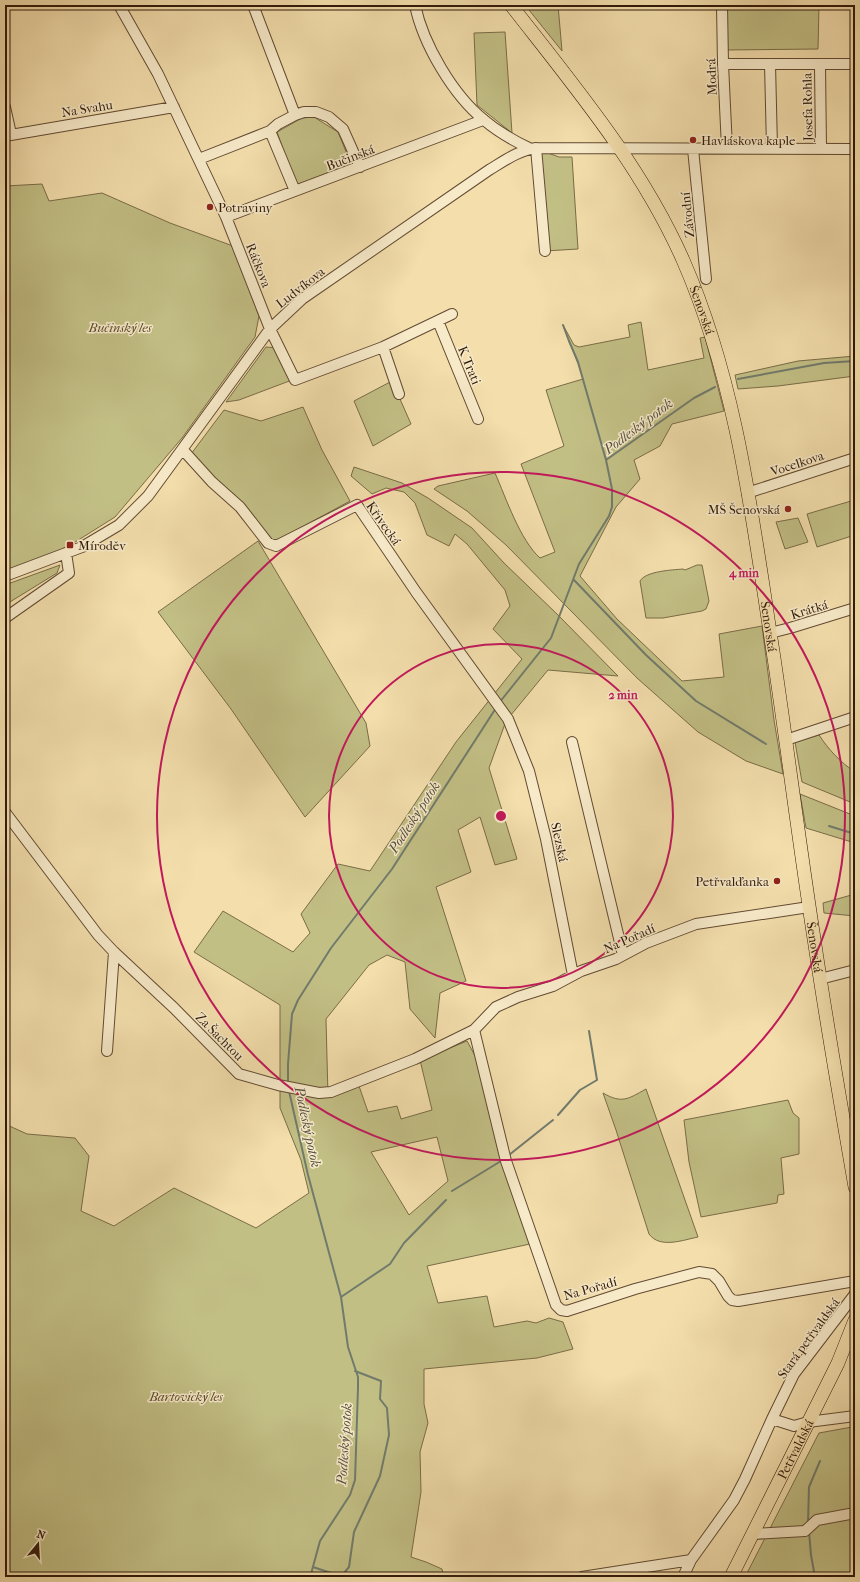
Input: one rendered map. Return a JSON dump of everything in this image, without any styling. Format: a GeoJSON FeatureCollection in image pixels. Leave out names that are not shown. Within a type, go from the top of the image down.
{"type":"FeatureCollection","features":[{"type":"Feature","properties":{"kind":"main road","name":"Šenovská"},"geometry":{"type":"LineString","coordinates":[[511,5],[621,148],[644,185],[667,226],[686,267],[708,323],[726,382],[747,493],[770,633],[820,979],[855,1187]]}},
{"type":"Feature","properties":{"kind":"main road","name":"Petřvaldská"},"geometry":{"type":"LineString","coordinates":[[732,1577],[838,1363],[855,1320]]}},
{"type":"Feature","properties":{"kind":"street","name":"Ráčkova"},"geometry":{"type":"LineString","coordinates":[[119,5],[158,74],[199,159],[226,217],[270,328],[295,380],[384,347]]}},
{"type":"Feature","properties":{"kind":"street"},"geometry":{"type":"LineString","coordinates":[[253,5],[296,115]]}},
{"type":"Feature","properties":{"kind":"street"},"geometry":{"type":"LineString","coordinates":[[415,5],[424,34],[434,56],[455,88],[483,120],[507,137],[534,148],[545,251]]}},
{"type":"Feature","properties":{"kind":"street","name":"Modrá"},"geometry":{"type":"LineString","coordinates":[[722,5],[727,148]]}},
{"type":"Feature","properties":{"kind":"street","name":"Josefa Rohla"},"geometry":{"type":"LineString","coordinates":[[723,64],[855,64]]}},
{"type":"Feature","properties":{"kind":"street"},"geometry":{"type":"LineString","coordinates":[[770,64],[772,148]]}},
{"type":"Feature","properties":{"kind":"street","name":"Josefa Rohla"},"geometry":{"type":"LineString","coordinates":[[820,65],[821,149]]}},
{"type":"Feature","properties":{"kind":"street"},"geometry":{"type":"LineString","coordinates":[[5,107],[8,135]]}},
{"type":"Feature","properties":{"kind":"street","name":"Na Svahu"},"geometry":{"type":"LineString","coordinates":[[8,135],[174,107]]}},
{"type":"Feature","properties":{"kind":"street"},"geometry":{"type":"LineString","coordinates":[[199,159],[270,131],[278,124],[296,115],[304,112],[316,112],[329,117],[343,129],[360,167]]}},
{"type":"Feature","properties":{"kind":"street","name":"Bučinská"},"geometry":{"type":"LineString","coordinates":[[226,217],[483,120]]}},
{"type":"Feature","properties":{"kind":"street"},"geometry":{"type":"LineString","coordinates":[[270,131],[295,191]]}},
{"type":"Feature","properties":{"kind":"street","name":"Ludvíkova"},"geometry":{"type":"LineString","coordinates":[[5,576],[82,547],[99,538],[125,519],[148,496],[183,450],[270,328],[302,298],[516,154],[534,148],[621,148]]}},
{"type":"Feature","properties":{"kind":"street"},"geometry":{"type":"LineString","coordinates":[[621,148],[772,148],[855,150]]}},
{"type":"Feature","properties":{"kind":"street","name":"Závodní"},"geometry":{"type":"LineString","coordinates":[[693,149],[706,279]]}},
{"type":"Feature","properties":{"kind":"street"},"geometry":{"type":"LineString","coordinates":[[399,394],[384,347],[452,314]]}},
{"type":"Feature","properties":{"kind":"street","name":"K Trati"},"geometry":{"type":"LineString","coordinates":[[438,321],[478,419]]}},
{"type":"Feature","properties":{"kind":"street","name":"Křivecká"},"geometry":{"type":"LineString","coordinates":[[183,450],[212,482],[240,507],[268,543],[276,546],[357,505],[416,592],[508,718]]}},
{"type":"Feature","properties":{"kind":"street","name":"Vocelkova"},"geometry":{"type":"LineString","coordinates":[[747,493],[855,458]]}},
{"type":"Feature","properties":{"kind":"street"},"geometry":{"type":"LineString","coordinates":[[5,618],[68,573],[66,553]]}},
{"type":"Feature","properties":{"kind":"street","name":"Krátká"},"geometry":{"type":"LineString","coordinates":[[770,633],[855,608]]}},
{"type":"Feature","properties":{"kind":"street"},"geometry":{"type":"LineString","coordinates":[[786,740],[855,717]]}},
{"type":"Feature","properties":{"kind":"street","name":"Slezská"},"geometry":{"type":"LineString","coordinates":[[508,718],[529,771],[546,839],[573,975]]}},
{"type":"Feature","properties":{"kind":"street"},"geometry":{"type":"LineString","coordinates":[[572,742],[623,955]]}},
{"type":"Feature","properties":{"kind":"street","name":"Za Šachtou"},"geometry":{"type":"LineString","coordinates":[[5,812],[98,935],[174,1008],[239,1074],[278,1085],[319,1093],[331,1092]]}},
{"type":"Feature","properties":{"kind":"street","name":"Na Pořadí"},"geometry":{"type":"LineString","coordinates":[[331,1092],[415,1059],[474,1030],[496,1007],[518,997],[553,986],[573,975],[623,955],[646,943],[696,924],[809,907]]}},
{"type":"Feature","properties":{"kind":"street"},"geometry":{"type":"LineString","coordinates":[[108,1051],[114,952]]}},
{"type":"Feature","properties":{"kind":"street"},"geometry":{"type":"LineString","coordinates":[[820,979],[855,970]]}},
{"type":"Feature","properties":{"kind":"street","name":"Na Pořadí"},"geometry":{"type":"LineString","coordinates":[[474,1030],[506,1161],[556,1305],[561,1310],[567,1311],[635,1289],[699,1272],[712,1274],[719,1281],[728,1296],[732,1300],[738,1301],[855,1281]]}},
{"type":"Feature","properties":{"kind":"street","name":"Stará petřvaldská"},"geometry":{"type":"LineString","coordinates":[[683,1577],[691,1560],[734,1500],[794,1374],[855,1294]]}},
{"type":"Feature","properties":{"kind":"street"},"geometry":{"type":"LineString","coordinates":[[772,1419],[794,1426],[808,1422],[855,1416]]}},
{"type":"Feature","properties":{"kind":"street"},"geometry":{"type":"LineString","coordinates":[[753,1534],[805,1531],[817,1520],[855,1513]]}},
{"type":"Feature","properties":{"kind":"street"},"geometry":{"type":"LineString","coordinates":[[582,1577],[691,1560]]}},
{"type":"Feature","properties":{"kind":"green space"},"geometry":{"type":"Polygon","coordinates":[[[525,5],[558,5],[562,51],[525,5]]]}},
{"type":"Feature","properties":{"kind":"green space"},"geometry":{"type":"Polygon","coordinates":[[[725,5],[819,5],[818,49],[726,50],[725,5]]]}},
{"type":"Feature","properties":{"kind":"green space"},"geometry":{"type":"Polygon","coordinates":[[[505,32],[512,133],[477,105],[474,33],[505,32]]]}},
{"type":"Feature","properties":{"kind":"green space"},"geometry":{"type":"Polygon","coordinates":[[[314,117],[338,132],[351,164],[296,185],[277,132],[302,118],[314,117]]]}},
{"type":"Feature","properties":{"kind":"green space"},"geometry":{"type":"Polygon","coordinates":[[[539,152],[548,153],[559,157],[572,157],[578,249],[545,251],[539,152]]]}},
{"type":"Feature","properties":{"kind":"green space","name":"Bučinský les"},"geometry":{"type":"Polygon","coordinates":[[[42,184],[49,201],[102,193],[170,223],[233,246],[259,316],[255,337],[182,438],[115,517],[64,549],[5,571],[5,186],[42,184]]]}},
{"type":"Feature","properties":{"kind":"green space"},"geometry":{"type":"Polygon","coordinates":[[[641,322],[648,370],[704,358],[700,338],[705,337],[724,411],[672,424],[660,446],[634,460],[640,479],[616,507],[580,576],[617,619],[682,681],[724,677],[719,634],[762,626],[774,720],[783,774],[746,761],[698,732],[637,678],[506,545],[467,511],[434,489],[438,486],[495,473],[514,518],[526,541],[540,558],[555,552],[521,464],[564,446],[546,390],[583,379],[563,325],[574,345],[579,347],[630,337],[628,325],[641,322]]]}},
{"type":"Feature","properties":{"kind":"green space"},"geometry":{"type":"Polygon","coordinates":[[[266,347],[278,348],[292,380],[239,400],[226,402],[266,347]]]}},
{"type":"Feature","properties":{"kind":"green space"},"geometry":{"type":"Polygon","coordinates":[[[855,356],[855,376],[778,386],[738,389],[735,375],[798,361],[855,356]]]}},
{"type":"Feature","properties":{"kind":"green space"},"geometry":{"type":"Polygon","coordinates":[[[392,381],[411,424],[373,446],[354,401],[392,381]]]}},
{"type":"Feature","properties":{"kind":"green space"},"geometry":{"type":"Polygon","coordinates":[[[303,407],[322,450],[350,501],[278,540],[270,539],[191,454],[224,410],[261,421],[303,407]]]}},
{"type":"Feature","properties":{"kind":"green space","name":"Bartovický les"},"geometry":{"type":"Polygon","coordinates":[[[354,467],[402,483],[428,498],[472,528],[504,563],[618,676],[548,670],[506,721],[489,768],[517,859],[495,865],[480,817],[458,830],[471,872],[436,887],[466,981],[440,993],[435,1038],[410,1009],[405,962],[387,955],[369,965],[326,1019],[328,1096],[359,1086],[368,1112],[397,1106],[401,1119],[432,1110],[420,1060],[467,1041],[479,1063],[530,1244],[427,1266],[438,1303],[487,1296],[494,1327],[527,1321],[536,1323],[549,1318],[563,1322],[573,1349],[537,1358],[424,1369],[424,1404],[428,1423],[420,1452],[421,1492],[411,1557],[442,1569],[444,1577],[5,1577],[5,1124],[27,1134],[75,1138],[89,1156],[81,1211],[114,1226],[174,1188],[256,1228],[309,1193],[301,1160],[280,1108],[280,1005],[194,952],[223,911],[293,952],[310,933],[301,914],[338,864],[370,871],[456,742],[522,659],[493,629],[510,606],[505,590],[467,544],[455,534],[449,546],[427,535],[415,503],[404,492],[386,488],[372,494],[351,476],[354,467]],[[437,1137],[371,1152],[409,1215],[448,1181],[437,1137]]]}},
{"type":"Feature","properties":{"kind":"green space"},"geometry":{"type":"Polygon","coordinates":[[[851,501],[855,513],[855,535],[817,547],[807,514],[851,501]]]}},
{"type":"Feature","properties":{"kind":"green space"},"geometry":{"type":"Polygon","coordinates":[[[798,518],[808,542],[785,549],[776,522],[798,518]]]}},
{"type":"Feature","properties":{"kind":"green space"},"geometry":{"type":"Polygon","coordinates":[[[258,541],[366,723],[370,746],[305,817],[231,709],[158,612],[258,541]]]}},
{"type":"Feature","properties":{"kind":"green space"},"geometry":{"type":"Polygon","coordinates":[[[60,565],[57,573],[5,605],[5,585],[60,565]]]}},
{"type":"Feature","properties":{"kind":"green space"},"geometry":{"type":"Polygon","coordinates":[[[697,565],[702,565],[709,601],[706,609],[663,618],[646,618],[640,581],[653,573],[685,570],[697,565]]]}},
{"type":"Feature","properties":{"kind":"green space"},"geometry":{"type":"Polygon","coordinates":[[[819,735],[835,755],[855,772],[855,804],[802,782],[795,742],[819,735]]]}},
{"type":"Feature","properties":{"kind":"green space"},"geometry":{"type":"Polygon","coordinates":[[[800,794],[855,816],[855,843],[806,828],[800,794]]]}},
{"type":"Feature","properties":{"kind":"green space"},"geometry":{"type":"Polygon","coordinates":[[[855,894],[855,916],[824,913],[823,903],[855,894]]]}},
{"type":"Feature","properties":{"kind":"green space"},"geometry":{"type":"Polygon","coordinates":[[[646,1089],[698,1237],[665,1242],[654,1239],[649,1234],[603,1093],[615,1098],[625,1099],[646,1089]]]}},
{"type":"Feature","properties":{"kind":"green space"},"geometry":{"type":"Polygon","coordinates":[[[788,1100],[793,1113],[799,1118],[799,1154],[781,1158],[784,1194],[778,1195],[777,1203],[701,1217],[689,1162],[684,1120],[788,1100]]]}},
{"type":"Feature","properties":{"kind":"green space"},"geometry":{"type":"Polygon","coordinates":[[[852,1427],[855,1443],[855,1577],[745,1577],[819,1433],[852,1427]]]}},
{"type":"Feature","properties":{"kind":"waterway"},"geometry":{"type":"LineString","coordinates":[[563,325],[578,362],[606,460]]}},
{"type":"Feature","properties":{"kind":"waterway","name":"Podleský potok"},"geometry":{"type":"LineString","coordinates":[[738,379],[824,363],[855,361]]}},
{"type":"Feature","properties":{"kind":"waterway","name":"Podleský potok"},"geometry":{"type":"LineString","coordinates":[[499,703],[551,638],[579,564],[609,516],[612,507],[612,489],[606,460],[694,398],[715,387]]}},
{"type":"Feature","properties":{"kind":"waterway"},"geometry":{"type":"LineString","coordinates":[[574,580],[646,655],[696,701],[766,744]]}},
{"type":"Feature","properties":{"kind":"waterway","name":"Podleský potok"},"geometry":{"type":"LineString","coordinates":[[288,1083],[292,1014],[298,1000],[331,948],[392,869],[496,708]]}},
{"type":"Feature","properties":{"kind":"waterway"},"geometry":{"type":"LineString","coordinates":[[829,826],[855,834]]}},
{"type":"Feature","properties":{"kind":"waterway"},"geometry":{"type":"LineString","coordinates":[[558,1115],[580,1090],[597,1080],[589,1031]]}},
{"type":"Feature","properties":{"kind":"waterway","name":"Podleský potok"},"geometry":{"type":"LineString","coordinates":[[289,1091],[308,1175],[341,1297],[348,1347],[358,1377],[355,1480],[350,1495],[320,1541],[311,1574]]}},
{"type":"Feature","properties":{"kind":"waterway"},"geometry":{"type":"LineString","coordinates":[[509,1155],[553,1120]]}},
{"type":"Feature","properties":{"kind":"waterway"},"geometry":{"type":"LineString","coordinates":[[452,1191],[501,1161]]}},
{"type":"Feature","properties":{"kind":"waterway"},"geometry":{"type":"LineString","coordinates":[[341,1297],[390,1264],[404,1243],[446,1200]]}},
{"type":"Feature","properties":{"kind":"waterway"},"geometry":{"type":"LineString","coordinates":[[313,1567],[337,1575],[344,1573],[349,1567],[354,1532],[380,1476],[389,1435],[387,1408],[380,1399],[381,1381],[355,1371]]}},
{"type":"Feature","properties":{"kind":"waterway"},"geometry":{"type":"LineString","coordinates":[[808,1523],[809,1487],[820,1461]]}},
{"type":"Feature","properties":{"kind":"waterway"},"geometry":{"type":"LineString","coordinates":[[809,1532],[815,1577]]}},
{"type":"Feature","properties":{"kind":"place","name":"Havláskova kaple"},"geometry":{"type":"Point","coordinates":[693,140]}},
{"type":"Feature","properties":{"kind":"place","name":"Potraviny"},"geometry":{"type":"Point","coordinates":[210,207]}},
{"type":"Feature","properties":{"kind":"place","name":"MŠ Šenovská"},"geometry":{"type":"Point","coordinates":[788,509]}},
{"type":"Feature","properties":{"kind":"place","name":"Míroděv"},"geometry":{"type":"Point","coordinates":[70,545]}},
{"type":"Feature","properties":{"kind":"place","name":"Petřvalďanka"},"geometry":{"type":"Point","coordinates":[777,881]}}]}
